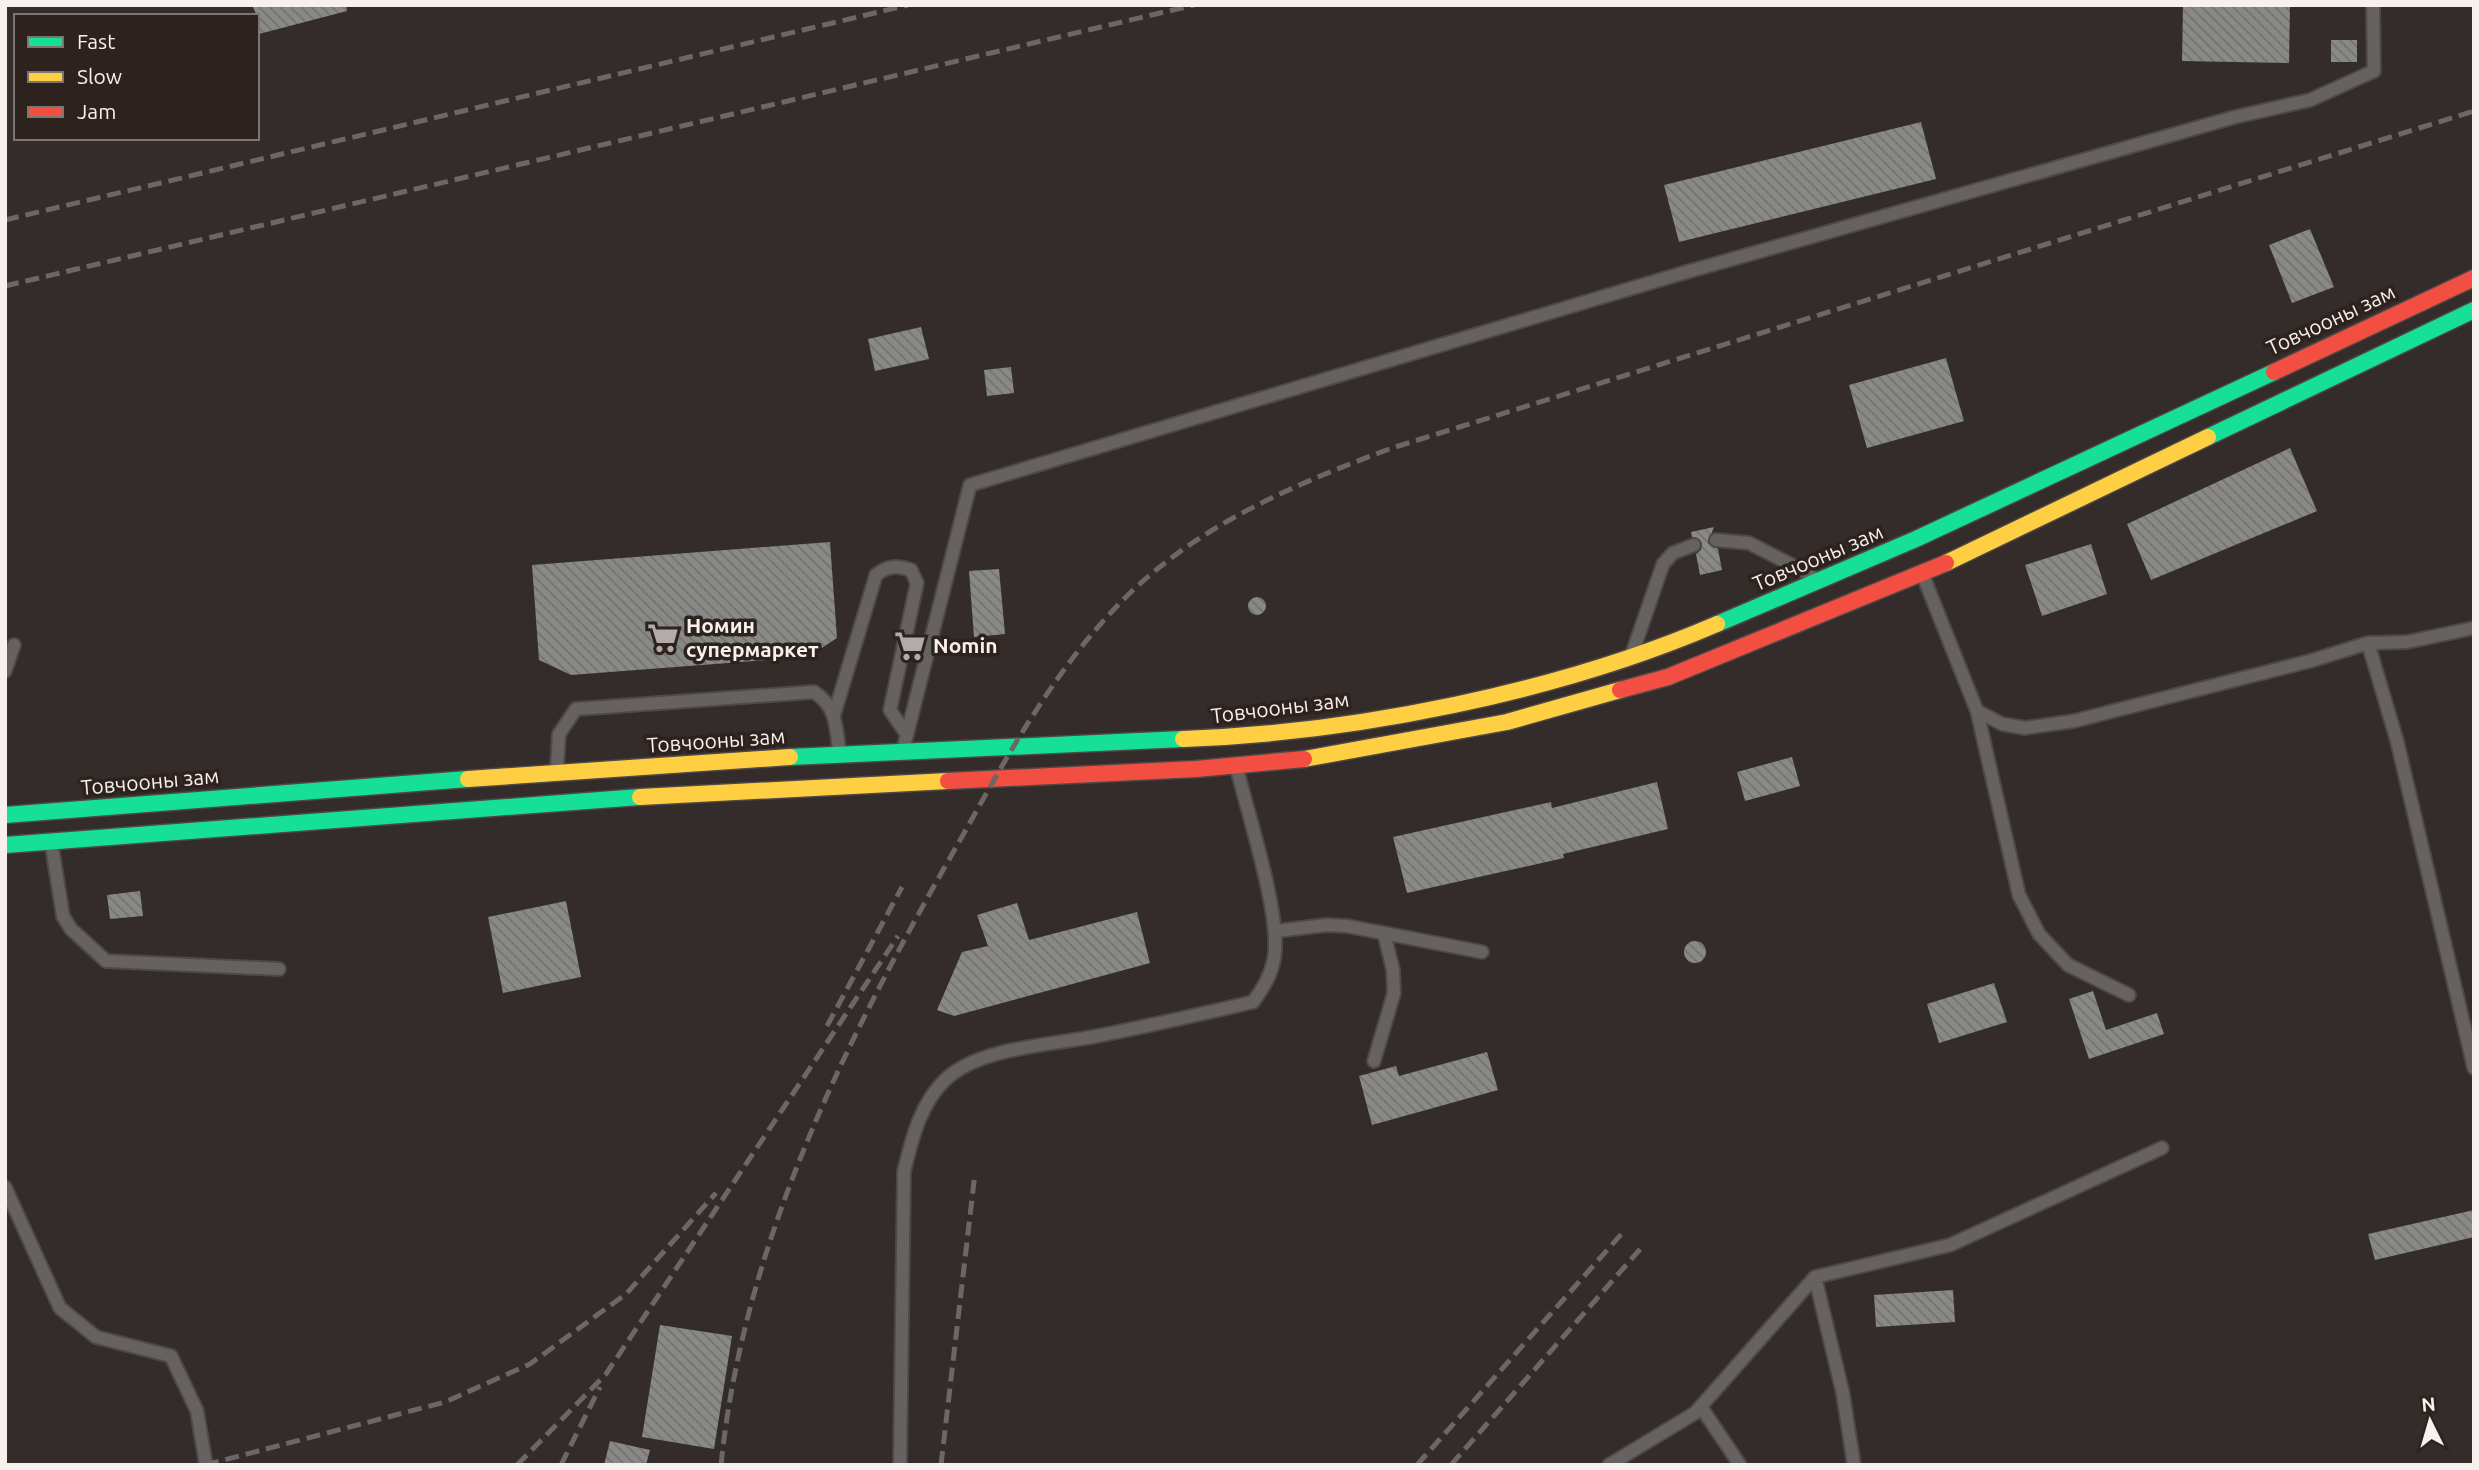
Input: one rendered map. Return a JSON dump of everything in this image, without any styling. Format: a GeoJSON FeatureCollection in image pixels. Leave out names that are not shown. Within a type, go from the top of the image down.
{"type":"FeatureCollection","features":[{"type":"Feature","properties":{"kind":"highway","name":"Товчооны зам"},"geometry":{"type":"LineString","coordinates":[[5,815],[557,772],[840,754],[905,743],[1194,739],[1328,727],[1500,694],[1659,649],[1916,539],[2474,278]]}},
{"type":"Feature","properties":{"kind":"highway"},"geometry":{"type":"LineString","coordinates":[[5,845],[559,801],[1236,765],[1332,756],[1507,722],[1668,677],[1922,574],[2474,310]]}},
{"type":"Feature","properties":{"kind":"lane"},"geometry":{"type":"LineString","coordinates":[[905,743],[970,485],[1683,273],[2222,121],[2310,100],[2374,71],[2373,5]]}},
{"type":"Feature","properties":{"kind":"lane"},"geometry":{"type":"LineString","coordinates":[[1716,540],[1749,542],[1820,580]]}},
{"type":"Feature","properties":{"kind":"lane"},"geometry":{"type":"LineString","coordinates":[[1631,656],[1662,564],[1673,553],[1694,545]]}},
{"type":"Feature","properties":{"kind":"lane"},"geometry":{"type":"LineString","coordinates":[[834,715],[876,576],[884,569],[901,566],[911,570],[917,583],[890,710],[905,743]]}},
{"type":"Feature","properties":{"kind":"lane"},"geometry":{"type":"LineString","coordinates":[[1922,574],[1977,710],[2019,895],[2039,934],[2068,965],[2129,995]]}},
{"type":"Feature","properties":{"kind":"lane"},"geometry":{"type":"LineString","coordinates":[[1977,710],[2002,724],[2025,728],[2074,721],[2297,665],[2368,643],[2407,642],[2474,628]]}},
{"type":"Feature","properties":{"kind":"lane"},"geometry":{"type":"LineString","coordinates":[[2368,643],[2397,741],[2474,1068]]}},
{"type":"Feature","properties":{"kind":"lane"},"geometry":{"type":"LineString","coordinates":[[5,671],[14,645]]}},
{"type":"Feature","properties":{"kind":"lane"},"geometry":{"type":"LineString","coordinates":[[557,772],[559,734],[576,709],[814,692],[827,700],[834,715],[840,754]]}},
{"type":"Feature","properties":{"kind":"lane"},"geometry":{"type":"LineString","coordinates":[[900,1465],[904,1171],[915,1129],[925,1107],[945,1080],[967,1066],[1010,1051],[1114,1033],[1253,1002],[1266,984],[1274,959],[1276,931],[1236,765]]}},
{"type":"Feature","properties":{"kind":"lane"},"geometry":{"type":"LineString","coordinates":[[50,840],[63,916],[71,929],[106,961],[279,969]]}},
{"type":"Feature","properties":{"kind":"lane"},"geometry":{"type":"LineString","coordinates":[[1276,931],[1326,925],[1482,952]]}},
{"type":"Feature","properties":{"kind":"lane"},"geometry":{"type":"LineString","coordinates":[[1374,1061],[1394,993],[1393,970],[1384,933]]}},
{"type":"Feature","properties":{"kind":"lane"},"geometry":{"type":"LineString","coordinates":[[1609,1465],[1701,1406],[1815,1277],[1950,1245],[2162,1148]]}},
{"type":"Feature","properties":{"kind":"lane"},"geometry":{"type":"LineString","coordinates":[[5,1187],[60,1308],[96,1337],[171,1356],[197,1411],[206,1465]]}},
{"type":"Feature","properties":{"kind":"lane"},"geometry":{"type":"LineString","coordinates":[[1815,1277],[1843,1394],[1854,1465]]}},
{"type":"Feature","properties":{"kind":"lane"},"geometry":{"type":"LineString","coordinates":[[1701,1406],[1740,1465]]}},
{"type":"Feature","properties":{"kind":"building"},"geometry":{"type":"Polygon","coordinates":[[[252,5],[346,5],[347,11],[259,34],[259,14],[256,14],[252,5]]]}},
{"type":"Feature","properties":{"kind":"building"},"geometry":{"type":"Polygon","coordinates":[[[2183,5],[2290,5],[2289,63],[2182,61],[2183,5]]]}},
{"type":"Feature","properties":{"kind":"building"},"geometry":{"type":"Polygon","coordinates":[[[2331,40],[2357,40],[2357,62],[2331,62],[2331,40]]]}},
{"type":"Feature","properties":{"kind":"building"},"geometry":{"type":"Polygon","coordinates":[[[1921,122],[1936,179],[1679,242],[1664,185],[1921,122]]]}},
{"type":"Feature","properties":{"kind":"building"},"geometry":{"type":"Polygon","coordinates":[[[2310,229],[2334,287],[2292,303],[2269,245],[2310,229]]]}},
{"type":"Feature","properties":{"kind":"building"},"geometry":{"type":"Polygon","coordinates":[[[921,327],[929,359],[875,371],[868,339],[921,327]]]}},
{"type":"Feature","properties":{"kind":"building"},"geometry":{"type":"Polygon","coordinates":[[[1946,358],[1964,421],[1867,448],[1849,385],[1946,358]]]}},
{"type":"Feature","properties":{"kind":"building"},"geometry":{"type":"Polygon","coordinates":[[[1011,367],[1014,393],[987,396],[984,370],[1011,367]]]}},
{"type":"Feature","properties":{"kind":"building"},"geometry":{"type":"Polygon","coordinates":[[[2290,448],[2317,511],[2151,580],[2127,524],[2290,448]]]}},
{"type":"Feature","properties":{"kind":"building"},"geometry":{"type":"Polygon","coordinates":[[[1714,527],[1708,543],[1718,549],[1722,570],[1700,575],[1696,554],[1701,550],[1702,543],[1692,537],[1691,532],[1714,527]]]}},
{"type":"Feature","properties":{"kind":"building"},"geometry":{"type":"Polygon","coordinates":[[[830,542],[837,638],[808,657],[571,675],[539,660],[532,565],[830,542]]]}},
{"type":"Feature","properties":{"kind":"building"},"geometry":{"type":"Polygon","coordinates":[[[2091,544],[2107,594],[2042,616],[2025,565],[2091,544]]]}},
{"type":"Feature","properties":{"kind":"building"},"geometry":{"type":"Polygon","coordinates":[[[999,569],[1005,634],[974,637],[969,571],[999,569]]]}},
{"type":"Feature","properties":{"kind":"building"},"geometry":{"type":"Polygon","coordinates":[[[1257,597],[1263,600],[1266,606],[1263,612],[1257,615],[1251,612],[1248,606],[1251,600],[1257,597]]]}},
{"type":"Feature","properties":{"kind":"building"},"geometry":{"type":"Polygon","coordinates":[[[1792,757],[1800,786],[1745,801],[1737,772],[1792,757]]]}},
{"type":"Feature","properties":{"kind":"building"},"geometry":{"type":"Polygon","coordinates":[[[1657,782],[1668,829],[1563,854],[1564,858],[1407,893],[1393,837],[1551,802],[1552,808],[1657,782]]]}},
{"type":"Feature","properties":{"kind":"building"},"geometry":{"type":"Polygon","coordinates":[[[140,891],[143,916],[110,919],[107,895],[140,891]]]}},
{"type":"Feature","properties":{"kind":"building"},"geometry":{"type":"Polygon","coordinates":[[[566,901],[581,977],[503,993],[488,917],[566,901]]]}},
{"type":"Feature","properties":{"kind":"building"},"geometry":{"type":"Polygon","coordinates":[[[1017,903],[1029,940],[1137,912],[1150,963],[954,1016],[937,1010],[962,952],[988,946],[977,915],[1017,903]]]}},
{"type":"Feature","properties":{"kind":"building"},"geometry":{"type":"Polygon","coordinates":[[[1691,941],[1699,941],[1706,948],[1706,956],[1699,963],[1691,963],[1684,956],[1684,948],[1691,941]]]}},
{"type":"Feature","properties":{"kind":"building"},"geometry":{"type":"Polygon","coordinates":[[[1994,983],[2007,1022],[1939,1043],[1927,1004],[1994,983]]]}},
{"type":"Feature","properties":{"kind":"building"},"geometry":{"type":"Polygon","coordinates":[[[2093,991],[2106,1030],[2157,1013],[2164,1034],[2089,1059],[2069,999],[2093,991]]]}},
{"type":"Feature","properties":{"kind":"building"},"geometry":{"type":"Polygon","coordinates":[[[1487,1052],[1498,1090],[1372,1125],[1359,1076],[1396,1066],[1399,1076],[1487,1052]]]}},
{"type":"Feature","properties":{"kind":"building"},"geometry":{"type":"Polygon","coordinates":[[[2474,1210],[2474,1237],[2375,1260],[2368,1234],[2474,1210]]]}},
{"type":"Feature","properties":{"kind":"building"},"geometry":{"type":"Polygon","coordinates":[[[1953,1290],[1955,1322],[1876,1327],[1874,1295],[1953,1290]]]}},
{"type":"Feature","properties":{"kind":"building"},"geometry":{"type":"Polygon","coordinates":[[[660,1325],[732,1336],[714,1449],[642,1437],[660,1325]]]}},
{"type":"Feature","properties":{"kind":"building"},"geometry":{"type":"Polygon","coordinates":[[[610,1441],[650,1450],[646,1465],[604,1465],[610,1441]]]}},
{"type":"Feature","properties":{"kind":"railway"},"geometry":{"type":"LineString","coordinates":[[5,220],[908,5]]}},
{"type":"Feature","properties":{"kind":"railway"},"geometry":{"type":"LineString","coordinates":[[5,286],[1194,5]]}},
{"type":"Feature","properties":{"kind":"railway"},"geometry":{"type":"LineString","coordinates":[[721,1465],[733,1381],[753,1298],[778,1217],[843,1060],[921,909],[1038,708],[1104,620],[1159,568],[1189,545],[1254,507],[1322,475],[1392,448],[2474,111]]}},
{"type":"Feature","properties":{"kind":"railway"},"geometry":{"type":"LineString","coordinates":[[827,1026],[902,887]]}},
{"type":"Feature","properties":{"kind":"railway"},"geometry":{"type":"LineString","coordinates":[[517,1465],[606,1374],[898,936]]}},
{"type":"Feature","properties":{"kind":"railway"},"geometry":{"type":"LineString","coordinates":[[941,1465],[975,1173]]}},
{"type":"Feature","properties":{"kind":"railway"},"geometry":{"type":"LineString","coordinates":[[205,1465],[445,1402],[530,1364],[626,1294],[716,1193]]}},
{"type":"Feature","properties":{"kind":"railway"},"geometry":{"type":"LineString","coordinates":[[1417,1465],[1624,1231]]}},
{"type":"Feature","properties":{"kind":"railway"},"geometry":{"type":"LineString","coordinates":[[1451,1465],[1642,1247]]}},
{"type":"Feature","properties":{"kind":"railway"},"geometry":{"type":"LineString","coordinates":[[561,1465],[600,1387]]}},
{"type":"Feature","properties":{"kind":"traffic: fast"},"geometry":{"type":"LineString","coordinates":[[2208,437],[2474,310]]}},
{"type":"Feature","properties":{"kind":"traffic: fast"},"geometry":{"type":"LineString","coordinates":[[1717,624],[1916,539],[2274,372]]}},
{"type":"Feature","properties":{"kind":"traffic: fast"},"geometry":{"type":"LineString","coordinates":[[790,757],[1183,739]]}},
{"type":"Feature","properties":{"kind":"traffic: fast"},"geometry":{"type":"LineString","coordinates":[[5,815],[468,779]]}},
{"type":"Feature","properties":{"kind":"traffic: fast"},"geometry":{"type":"LineString","coordinates":[[5,845],[640,797]]}},
{"type":"Feature","properties":{"kind":"traffic: slow"},"geometry":{"type":"LineString","coordinates":[[1946,563],[2208,437]]}},
{"type":"Feature","properties":{"kind":"traffic: slow"},"geometry":{"type":"LineString","coordinates":[[1183,739],[1317,728],[1455,705],[1591,670],[1717,624]]}},
{"type":"Feature","properties":{"kind":"traffic: slow"},"geometry":{"type":"LineString","coordinates":[[1304,759],[1507,722],[1620,690]]}},
{"type":"Feature","properties":{"kind":"traffic: slow"},"geometry":{"type":"LineString","coordinates":[[468,779],[790,757]]}},
{"type":"Feature","properties":{"kind":"traffic: slow"},"geometry":{"type":"LineString","coordinates":[[640,797],[948,781]]}},
{"type":"Feature","properties":{"kind":"traffic: jam"},"geometry":{"type":"LineString","coordinates":[[2274,372],[2474,278]]}},
{"type":"Feature","properties":{"kind":"traffic: jam"},"geometry":{"type":"LineString","coordinates":[[1620,690],[1668,677],[1946,563]]}},
{"type":"Feature","properties":{"kind":"traffic: jam"},"geometry":{"type":"LineString","coordinates":[[948,781],[1196,769],[1304,759]]}},
{"type":"Feature","properties":{"kind":"place","name":"Номин супермаркет"},"geometry":{"type":"Point","coordinates":[663,638]}},
{"type":"Feature","properties":{"kind":"place","name":"Nomin"},"geometry":{"type":"Point","coordinates":[910,646]}}]}
